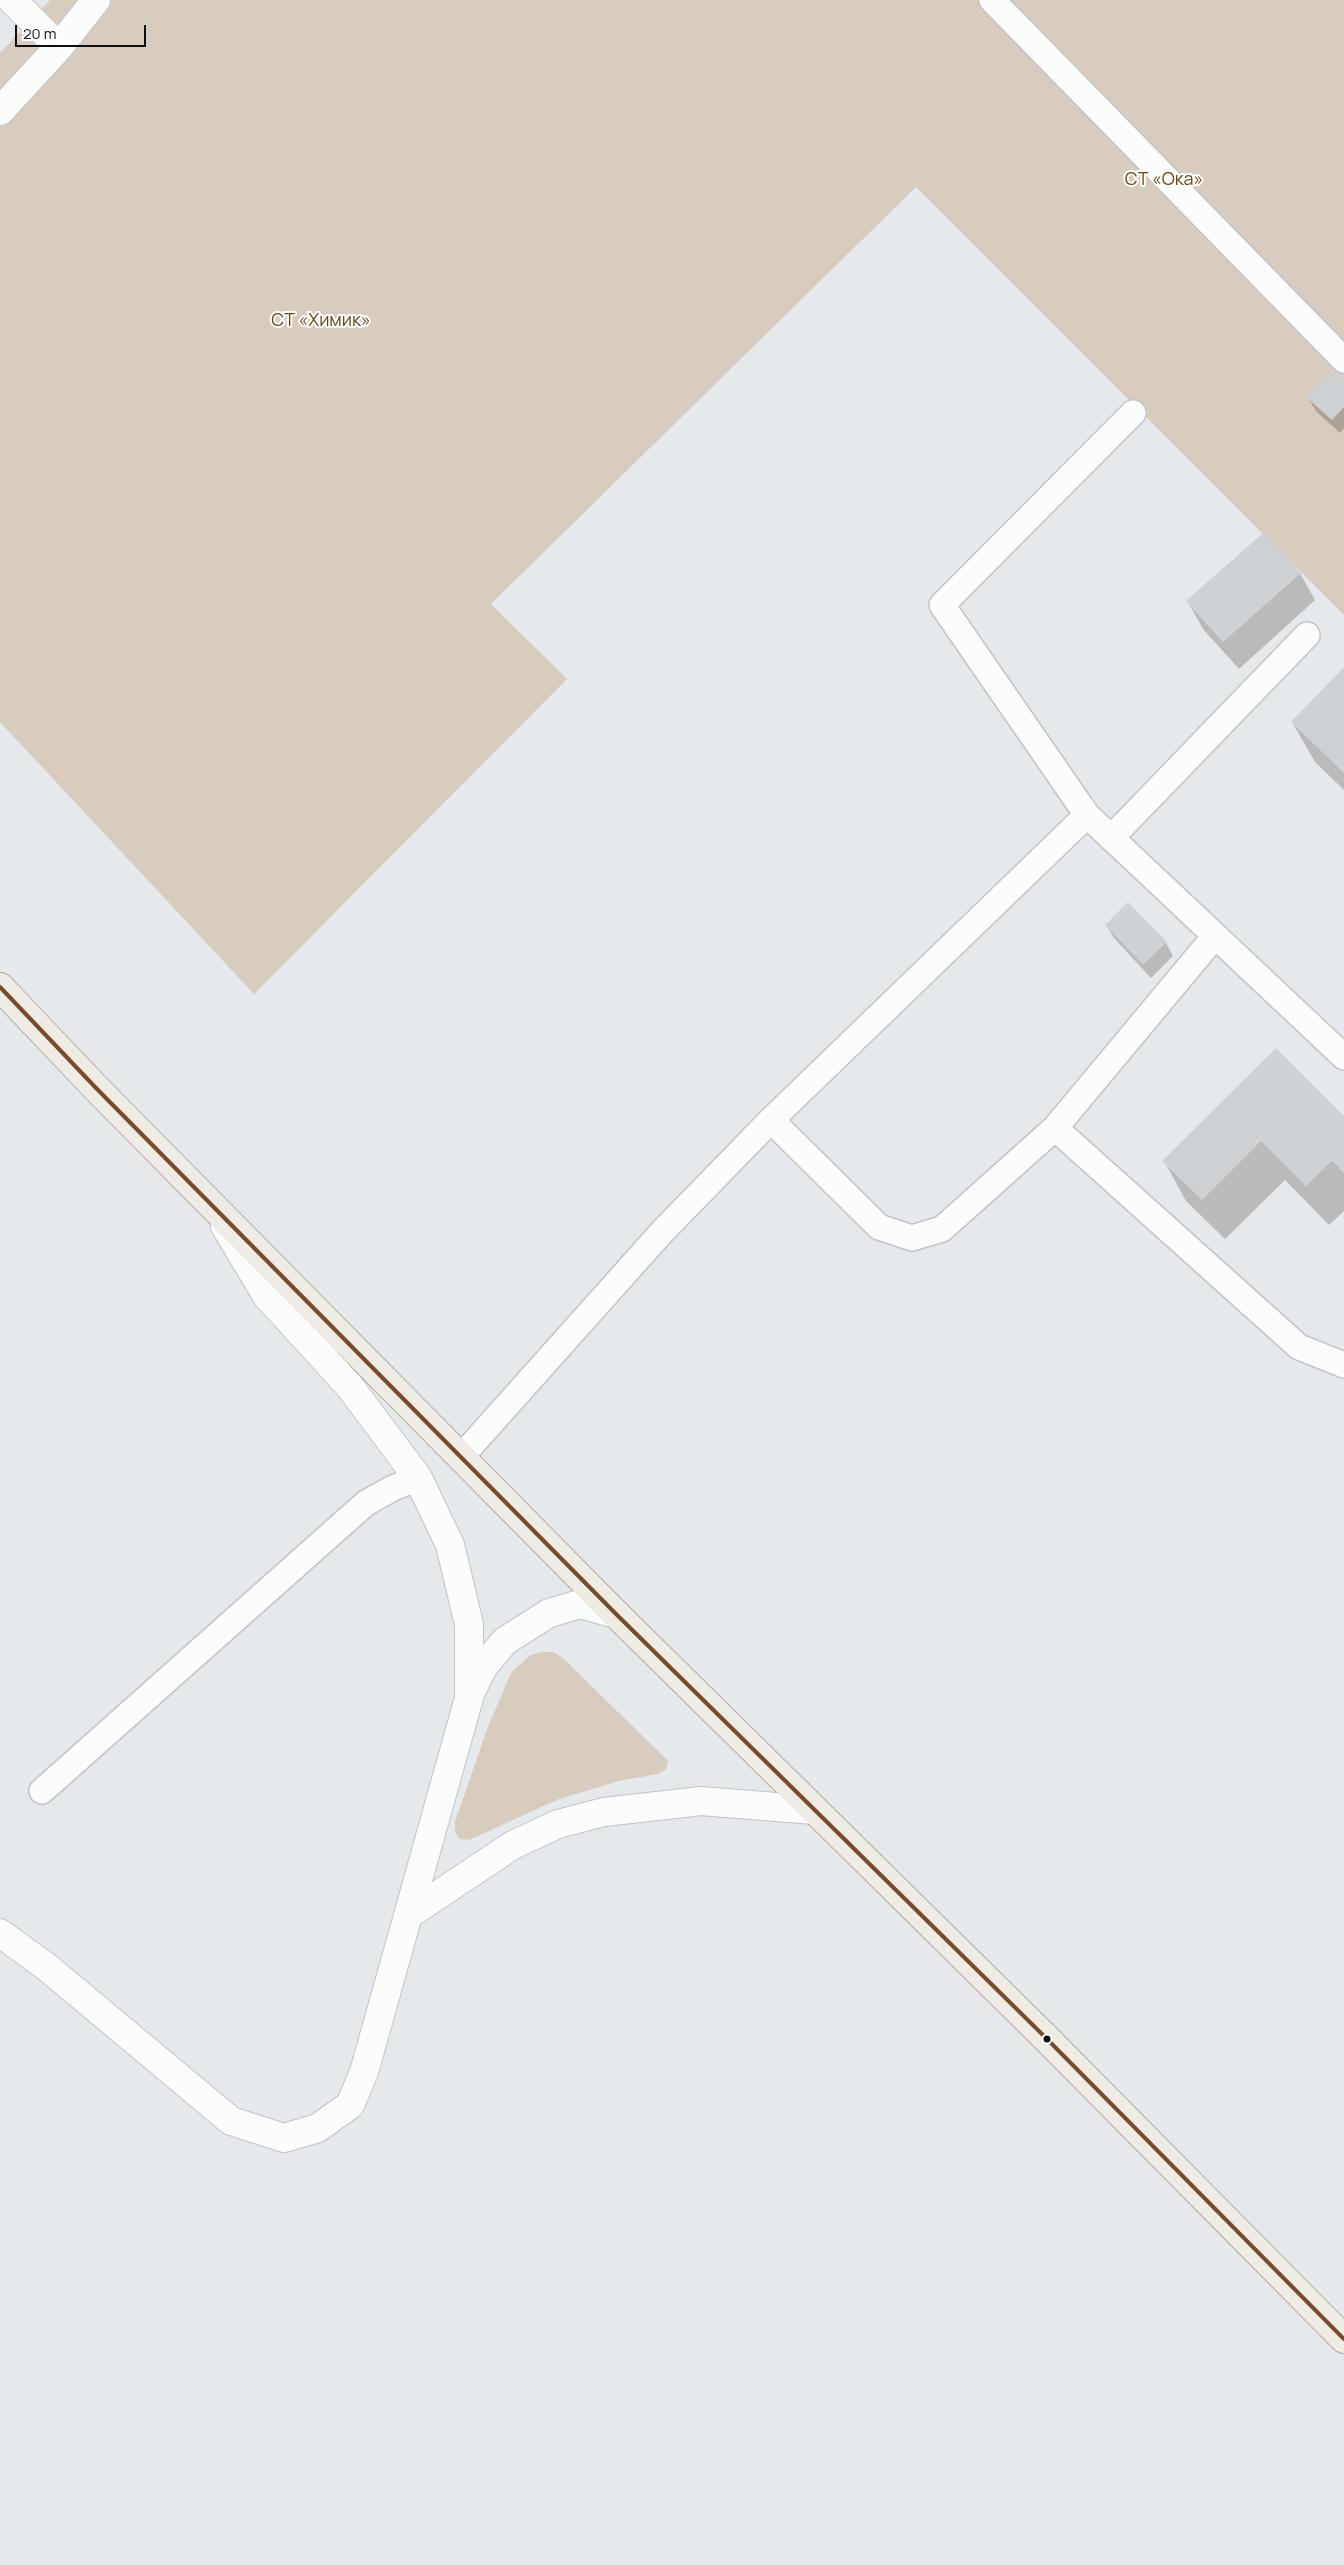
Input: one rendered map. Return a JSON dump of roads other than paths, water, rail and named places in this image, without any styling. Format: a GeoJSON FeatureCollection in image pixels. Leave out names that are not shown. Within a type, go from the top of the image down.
{"type":"FeatureCollection","features":[{"type":"Feature","properties":{"kind":"main road"},"geometry":{"type":"LineString","coordinates":[[0,987],[96,1088],[616,1614],[1046,2037],[1344,2339]]}},
{"type":"Feature","properties":{"kind":"street"},"geometry":{"type":"LineString","coordinates":[[12,0],[59,47]]}},
{"type":"Feature","properties":{"kind":"street"},"geometry":{"type":"LineString","coordinates":[[0,111],[59,47],[96,0]]}},
{"type":"Feature","properties":{"kind":"street"},"geometry":{"type":"LineString","coordinates":[[213,1205],[267,1296],[350,1387],[418,1478],[450,1545],[469,1624],[469,1698]]}},
{"type":"Feature","properties":{"kind":"street"},"geometry":{"type":"LineString","coordinates":[[0,1933],[48,1968],[231,2121],[284,2138],[318,2128],[350,2105],[364,2072],[469,1698],[484,1667],[505,1641],[549,1613],[580,1604],[616,1614]]}},
{"type":"Feature","properties":{"kind":"street"},"geometry":{"type":"LineString","coordinates":[[408,1915],[513,1845],[558,1824],[604,1812],[701,1801],[814,1810]]}},
{"type":"Feature","properties":{"kind":"lane"},"geometry":{"type":"LineString","coordinates":[[992,0],[1344,360]]}},
{"type":"Feature","properties":{"kind":"lane"},"geometry":{"type":"LineString","coordinates":[[1133,413],[942,605],[1087,815],[1344,1057]]}},
{"type":"Feature","properties":{"kind":"lane"},"geometry":{"type":"LineString","coordinates":[[1111,838],[1307,635]]}},
{"type":"Feature","properties":{"kind":"lane"},"geometry":{"type":"LineString","coordinates":[[461,1457],[661,1233],[771,1120],[1087,815]]}},
{"type":"Feature","properties":{"kind":"lane"},"geometry":{"type":"LineString","coordinates":[[771,1120],[880,1227],[912,1238],[942,1229],[1055,1128],[1215,936]]}},
{"type":"Feature","properties":{"kind":"lane"},"geometry":{"type":"LineString","coordinates":[[1055,1128],[1299,1347],[1344,1365]]}},
{"type":"Feature","properties":{"kind":"lane"},"geometry":{"type":"LineString","coordinates":[[42,1791],[366,1503],[393,1488],[418,1478]]}},
{"type":"Feature","properties":{"kind":"park label","name":"СТ «Ока»"},"geometry":{"type":"Point","coordinates":[1164,180]}},
{"type":"Feature","properties":{"kind":"park label","name":"СТ «Химик»"},"geometry":{"type":"Point","coordinates":[321,321]}}]}
